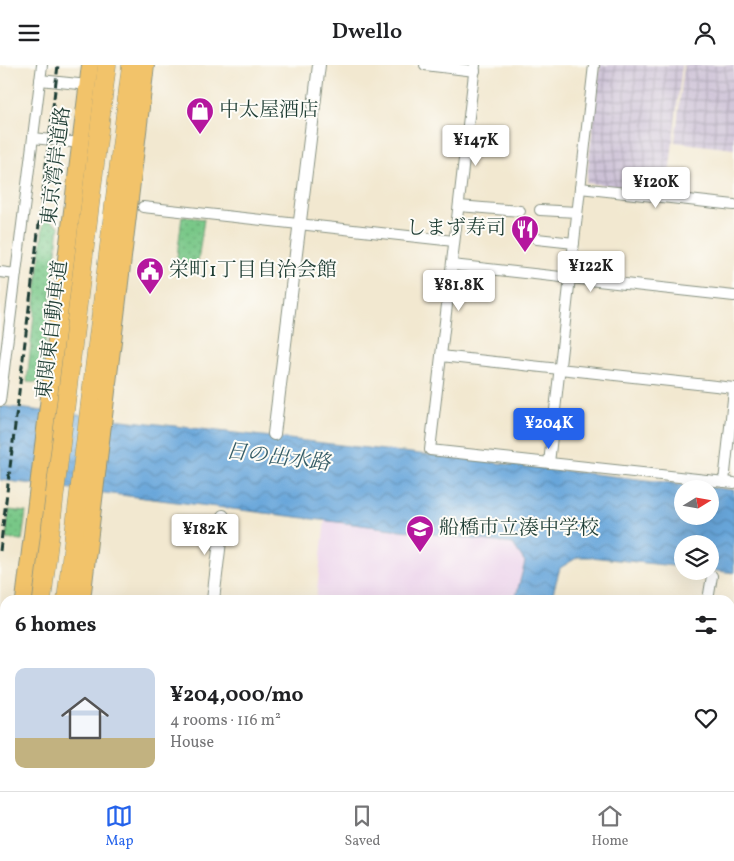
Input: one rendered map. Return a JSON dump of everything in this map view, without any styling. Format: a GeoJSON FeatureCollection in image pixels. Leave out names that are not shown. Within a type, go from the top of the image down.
{"type":"FeatureCollection","features":[{"type":"Feature","properties":{"kind":"highway","name":"東京湾岸道路"},"geometry":{"type":"LineString","coordinates":[[25,595],[90,65]]}},
{"type":"Feature","properties":{"kind":"highway","name":"東関東自動車道"},"geometry":{"type":"LineString","coordinates":[[43,595],[107,65]]}},
{"type":"Feature","properties":{"kind":"highway"},"geometry":{"type":"LineString","coordinates":[[67,595],[130,65]]}},
{"type":"Feature","properties":{"kind":"highway"},"geometry":{"type":"LineString","coordinates":[[83,595],[146,65]]}},
{"type":"Feature","properties":{"kind":"street"},"geometry":{"type":"LineString","coordinates":[[0,401],[42,65]]}},
{"type":"Feature","properties":{"kind":"street"},"geometry":{"type":"LineString","coordinates":[[274,434],[319,65]]}},
{"type":"Feature","properties":{"kind":"street"},"geometry":{"type":"LineString","coordinates":[[425,65],[475,68],[454,241],[430,450],[729,482],[734,389],[441,356]]}},
{"type":"Feature","properties":{"kind":"street"},"geometry":{"type":"LineString","coordinates":[[549,463],[594,65]]}},
{"type":"Feature","properties":{"kind":"street"},"geometry":{"type":"LineString","coordinates":[[40,80],[88,85]]}},
{"type":"Feature","properties":{"kind":"street"},"geometry":{"type":"LineString","coordinates":[[33,138],[81,143]]}},
{"type":"Feature","properties":{"kind":"street"},"geometry":{"type":"LineString","coordinates":[[580,188],[734,205]]}},
{"type":"Feature","properties":{"kind":"street"},"geometry":{"type":"LineString","coordinates":[[459,206],[520,211]]}},
{"type":"Feature","properties":{"kind":"street"},"geometry":{"type":"LineString","coordinates":[[143,207],[454,241]]}},
{"type":"Feature","properties":{"kind":"street"},"geometry":{"type":"LineString","coordinates":[[540,210],[577,212]]}},
{"type":"Feature","properties":{"kind":"street"},"geometry":{"type":"LineString","coordinates":[[537,239],[574,243]]}},
{"type":"Feature","properties":{"kind":"street"},"geometry":{"type":"LineString","coordinates":[[452,265],[734,296]]}},
{"type":"Feature","properties":{"kind":"street"},"geometry":{"type":"LineString","coordinates":[[0,272],[16,274]]}},
{"type":"Feature","properties":{"kind":"street"},"geometry":{"type":"LineString","coordinates":[[214,595],[223,516]]}},
{"type":"Feature","properties":{"kind":"street"},"geometry":{"type":"LineString","coordinates":[[709,595],[711,580]]}},
{"type":"Feature","properties":{"kind":"shaded area"},"geometry":{"type":"Polygon","coordinates":[[[600,65],[682,65],[667,192],[586,183],[600,65]]]}},
{"type":"Feature","properties":{"kind":"shaded area"},"geometry":{"type":"Polygon","coordinates":[[[684,65],[734,65],[734,149],[675,142],[684,65]]]}},
{"type":"Feature","properties":{"kind":"shaded area","name":"船橋市立湊中学校"},"geometry":{"type":"Polygon","coordinates":[[[325,520],[513,544],[525,562],[516,595],[317,595],[325,520]]]}},
{"type":"Feature","properties":{"kind":"green space"},"geometry":{"type":"Polygon","coordinates":[[[182,216],[204,219],[197,268],[176,265],[182,216]]]}},
{"type":"Feature","properties":{"kind":"green space"},"geometry":{"type":"Polygon","coordinates":[[[44,217],[59,226],[41,383],[27,382],[44,217]]]}},
{"type":"Feature","properties":{"kind":"green space"},"geometry":{"type":"Polygon","coordinates":[[[9,510],[26,512],[22,540],[6,539],[9,510]]]}},
{"type":"Feature","properties":{"kind":"water","name":"日の出水路"},"geometry":{"type":"Polygon","coordinates":[[[0,406],[674,483],[674,525],[719,525],[719,488],[734,490],[734,573],[719,571],[719,535],[674,535],[674,566],[578,557],[560,568],[552,595],[516,595],[525,562],[513,544],[0,480],[0,406]]]}},
{"type":"Feature","properties":{"kind":"railway"},"geometry":{"type":"LineString","coordinates":[[0,551],[58,65]]}},
{"type":"Feature","properties":{"kind":"place","name":"中太屋酒店"},"geometry":{"type":"Point","coordinates":[200,135]}},
{"type":"Feature","properties":{"kind":"place","name":"しまず寿司"},"geometry":{"type":"Point","coordinates":[525,253]}},
{"type":"Feature","properties":{"kind":"place","name":"栄町1丁目自治会館"},"geometry":{"type":"Point","coordinates":[150,295]}},
{"type":"Feature","properties":{"kind":"place","name":"船橋市立湊中学校"},"geometry":{"type":"Point","coordinates":[420,553]}}]}
